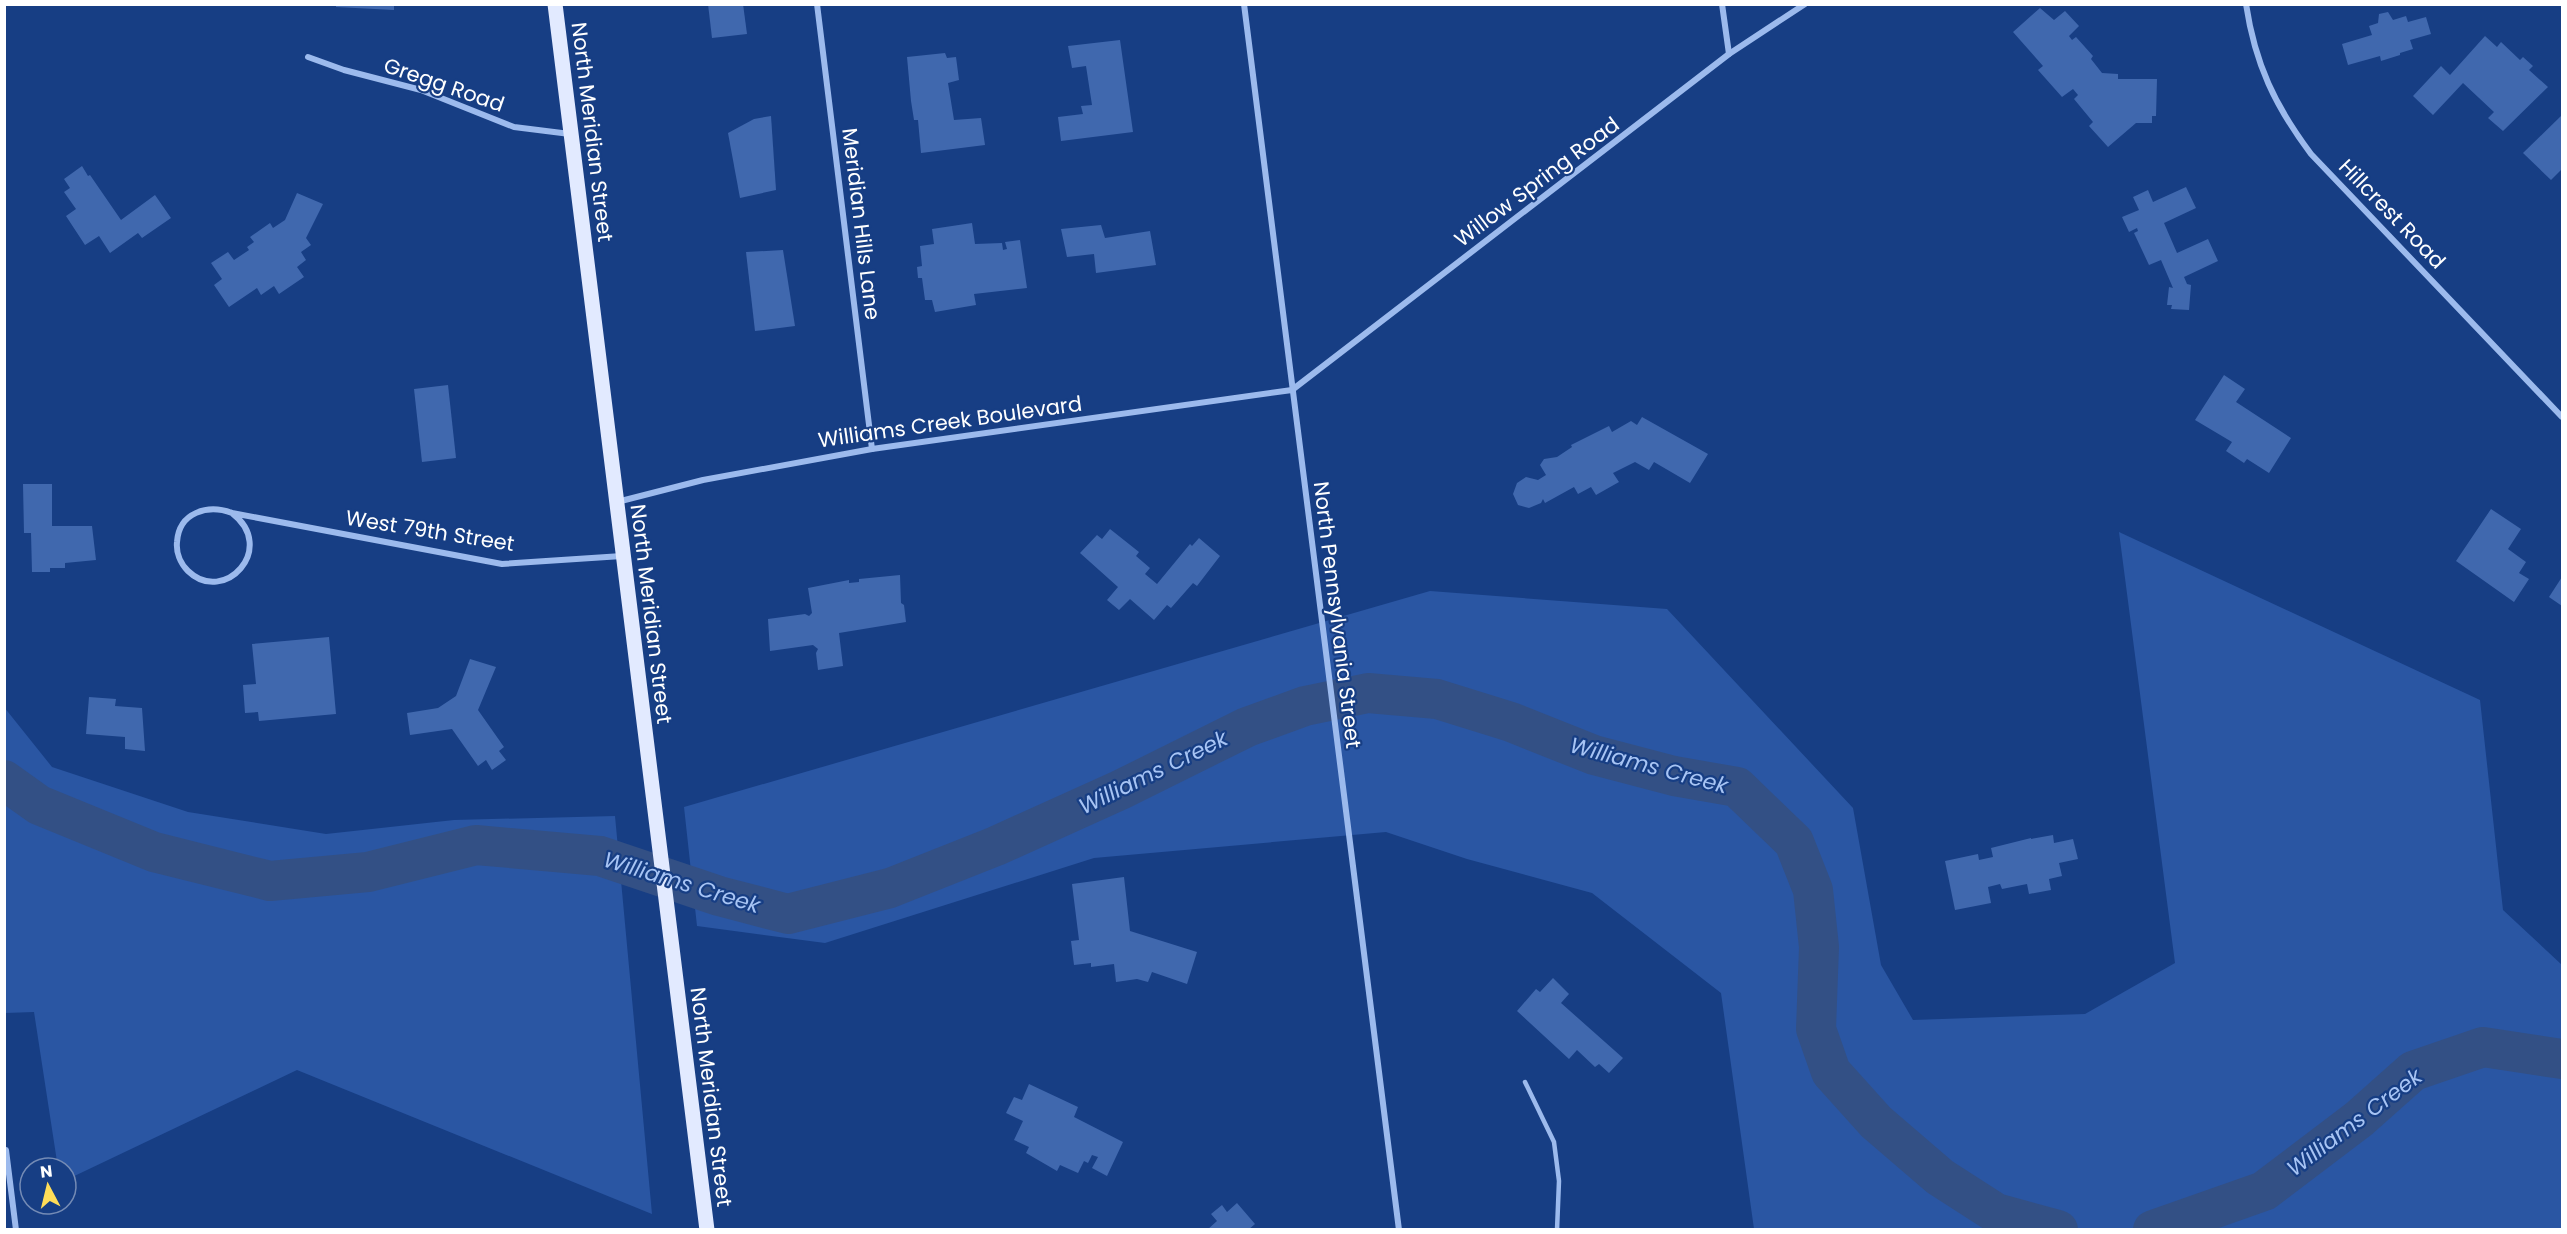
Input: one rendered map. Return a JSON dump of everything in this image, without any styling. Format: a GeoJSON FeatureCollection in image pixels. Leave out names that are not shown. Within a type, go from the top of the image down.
{"type":"FeatureCollection","features":[{"type":"Feature","properties":{"kind":"main road","name":"North Meridian Street"},"geometry":{"type":"LineString","coordinates":[[555,4],[707,1230]]}},
{"type":"Feature","properties":{"kind":"street","name":"Meridian Hills Lane"},"geometry":{"type":"LineString","coordinates":[[817,4],[872,448]]}},
{"type":"Feature","properties":{"kind":"street","name":"North Pennsylvania Street"},"geometry":{"type":"LineString","coordinates":[[1244,4],[1399,1230]]}},
{"type":"Feature","properties":{"kind":"street"},"geometry":{"type":"LineString","coordinates":[[1722,4],[1729,54]]}},
{"type":"Feature","properties":{"kind":"street","name":"Willow Spring Road"},"geometry":{"type":"LineString","coordinates":[[1292,390],[1729,54],[1805,4]]}},
{"type":"Feature","properties":{"kind":"street","name":"Hillcrest Road"},"geometry":{"type":"LineString","coordinates":[[2246,4],[2256,56],[2270,90],[2288,123],[2311,154],[2562,417]]}},
{"type":"Feature","properties":{"kind":"street","name":"Gregg Road"},"geometry":{"type":"LineString","coordinates":[[308,57],[344,70],[420,90],[514,127],[571,134]]}},
{"type":"Feature","properties":{"kind":"street","name":"Williams Creek Boulevard"},"geometry":{"type":"LineString","coordinates":[[616,502],[703,480],[872,448],[1292,390]]}},
{"type":"Feature","properties":{"kind":"street","name":"West 79th Street"},"geometry":{"type":"LineString","coordinates":[[232,513],[246,526],[249,535],[249,554],[245,563],[231,577],[222,580],[203,580],[183,566],[178,554],[177,542],[183,525],[196,512],[208,508],[220,508],[232,513],[502,564],[624,556]]}},
{"type":"Feature","properties":{"kind":"street"},"geometry":{"type":"LineString","coordinates":[[6,1150],[16,1230]]}},
{"type":"Feature","properties":{"kind":"lane"},"geometry":{"type":"LineString","coordinates":[[1525,1082],[1554,1142],[1559,1181],[1557,1230]]}},
{"type":"Feature","properties":{"kind":"shaded area"},"geometry":{"type":"Polygon","coordinates":[[[2119,532],[2480,700],[2503,910],[2562,965],[2562,1229],[1754,1229],[1721,993],[1592,893],[1467,859],[1386,832],[1094,858],[825,943],[697,926],[684,807],[1430,591],[1667,609],[1853,808],[1881,965],[1913,1020],[2085,1014],[2175,963],[2119,532]]]}},
{"type":"Feature","properties":{"kind":"shaded area"},"geometry":{"type":"Polygon","coordinates":[[[4,707],[52,767],[188,812],[326,834],[454,820],[615,816],[652,1214],[297,1070],[78,1174],[78,1156],[56,1156],[34,1012],[5,1013],[4,707]]]}},
{"type":"Feature","properties":{"kind":"building"},"geometry":{"type":"Polygon","coordinates":[[[336,4],[394,4],[394,10],[336,7],[336,4]]]}},
{"type":"Feature","properties":{"kind":"building"},"geometry":{"type":"Polygon","coordinates":[[[708,4],[743,4],[747,34],[712,38],[708,4]]]}},
{"type":"Feature","properties":{"kind":"building"},"geometry":{"type":"Polygon","coordinates":[[[2040,8],[2054,20],[2065,11],[2079,26],[2069,36],[2072,40],[2076,37],[2093,56],[2091,59],[2102,73],[2118,74],[2118,79],[2157,79],[2156,116],[2152,116],[2152,123],[2136,123],[2108,147],[2089,126],[2093,122],[2074,99],[2078,95],[2073,89],[2062,97],[2038,70],[2043,66],[2013,32],[2040,8]]]}},
{"type":"Feature","properties":{"kind":"building"},"geometry":{"type":"Polygon","coordinates":[[[2388,12],[2393,20],[2406,16],[2408,22],[2426,17],[2431,34],[2410,40],[2413,49],[2400,53],[2400,55],[2381,61],[2380,56],[2348,65],[2342,44],[2372,35],[2369,26],[2378,23],[2379,14],[2388,12]]]}},
{"type":"Feature","properties":{"kind":"building"},"geometry":{"type":"Polygon","coordinates":[[[2485,36],[2497,47],[2501,42],[2520,60],[2523,57],[2533,66],[2529,70],[2548,87],[2503,131],[2488,118],[2494,112],[2463,83],[2433,115],[2413,96],[2441,66],[2450,75],[2485,36]]]}},
{"type":"Feature","properties":{"kind":"building"},"geometry":{"type":"Polygon","coordinates":[[[1120,40],[1133,132],[1061,141],[1058,117],[1083,114],[1081,106],[1092,105],[1086,66],[1072,68],[1068,46],[1120,40]]]}},
{"type":"Feature","properties":{"kind":"building"},"geometry":{"type":"Polygon","coordinates":[[[945,53],[947,58],[956,57],[959,80],[948,83],[954,120],[981,118],[985,145],[921,153],[918,120],[914,120],[911,101],[907,57],[945,53]]]}},
{"type":"Feature","properties":{"kind":"building"},"geometry":{"type":"Polygon","coordinates":[[[2562,115],[2562,169],[2551,180],[2523,153],[2562,115]]]}},
{"type":"Feature","properties":{"kind":"building"},"geometry":{"type":"Polygon","coordinates":[[[771,116],[776,190],[740,198],[728,133],[754,119],[771,116]]]}},
{"type":"Feature","properties":{"kind":"building"},"geometry":{"type":"Polygon","coordinates":[[[82,166],[121,220],[155,195],[171,218],[142,238],[138,233],[110,253],[99,236],[85,245],[66,216],[76,209],[64,192],[70,188],[64,179],[82,166]]]}},
{"type":"Feature","properties":{"kind":"building"},"geometry":{"type":"Polygon","coordinates":[[[2186,187],[2196,208],[2164,223],[2177,253],[2208,239],[2218,261],[2184,277],[2187,284],[2191,285],[2189,310],[2171,309],[2172,305],[2167,305],[2169,287],[2173,288],[2161,260],[2149,265],[2134,233],[2138,231],[2137,228],[2129,232],[2122,217],[2139,210],[2133,197],[2148,190],[2153,202],[2186,187]]]}},
{"type":"Feature","properties":{"kind":"building"},"geometry":{"type":"Polygon","coordinates":[[[297,193],[323,204],[306,238],[311,245],[301,252],[306,260],[297,267],[304,277],[279,294],[274,286],[261,295],[257,288],[229,307],[214,285],[222,279],[211,263],[228,252],[234,260],[249,250],[247,247],[254,242],[250,237],[270,223],[273,228],[285,220],[297,193]]]}},
{"type":"Feature","properties":{"kind":"building"},"geometry":{"type":"Polygon","coordinates":[[[972,223],[975,244],[1002,243],[1003,250],[1007,249],[1005,242],[1020,240],[1027,288],[974,294],[976,305],[935,312],[932,300],[925,300],[922,278],[918,278],[917,267],[922,266],[920,246],[934,244],[932,229],[972,223]]]}},
{"type":"Feature","properties":{"kind":"building"},"geometry":{"type":"Polygon","coordinates":[[[1101,225],[1105,238],[1150,231],[1156,265],[1096,273],[1094,254],[1067,257],[1061,229],[1101,225]]]}},
{"type":"Feature","properties":{"kind":"building"},"geometry":{"type":"Polygon","coordinates":[[[783,250],[795,326],[755,331],[746,252],[783,250]]]}},
{"type":"Feature","properties":{"kind":"building"},"geometry":{"type":"Polygon","coordinates":[[[2224,375],[2245,389],[2236,402],[2291,438],[2269,473],[2247,459],[2244,463],[2226,451],[2232,442],[2195,420],[2224,375]]]}},
{"type":"Feature","properties":{"kind":"building"},"geometry":{"type":"Polygon","coordinates":[[[448,385],[456,458],[422,462],[414,389],[448,385]]]}},
{"type":"Feature","properties":{"kind":"building"},"geometry":{"type":"Polygon","coordinates":[[[1642,417],[1708,454],[1690,483],[1654,462],[1649,470],[1635,462],[1613,473],[1619,482],[1596,495],[1591,487],[1578,494],[1574,487],[1545,503],[1543,499],[1541,503],[1529,508],[1518,505],[1513,494],[1517,483],[1526,477],[1538,480],[1546,475],[1540,465],[1544,459],[1557,457],[1572,447],[1571,445],[1609,426],[1612,432],[1631,421],[1637,425],[1642,417]]]}},
{"type":"Feature","properties":{"kind":"building"},"geometry":{"type":"Polygon","coordinates":[[[23,484],[52,484],[52,526],[92,526],[96,560],[65,563],[65,568],[50,568],[50,572],[32,572],[31,533],[24,533],[23,484]]]}},
{"type":"Feature","properties":{"kind":"building"},"geometry":{"type":"Polygon","coordinates":[[[2491,509],[2521,529],[2508,549],[2526,562],[2519,573],[2529,579],[2514,602],[2456,561],[2491,509]]]}},
{"type":"Feature","properties":{"kind":"building"},"geometry":{"type":"Polygon","coordinates":[[[1110,529],[1139,552],[1136,556],[1150,568],[1145,574],[1157,584],[1190,544],[1192,546],[1199,538],[1220,556],[1197,586],[1193,583],[1171,608],[1167,605],[1154,620],[1130,599],[1119,610],[1107,600],[1118,587],[1080,553],[1097,535],[1102,539],[1110,529]]]}},
{"type":"Feature","properties":{"kind":"building"},"geometry":{"type":"Polygon","coordinates":[[[900,575],[901,603],[904,605],[906,622],[839,633],[843,666],[818,670],[816,653],[818,649],[813,645],[770,651],[768,619],[805,614],[809,616],[812,613],[808,588],[849,580],[849,583],[859,582],[859,579],[900,575]]]}},
{"type":"Feature","properties":{"kind":"building"},"geometry":{"type":"Polygon","coordinates":[[[2562,577],[2562,606],[2549,597],[2562,577]]]}},
{"type":"Feature","properties":{"kind":"building"},"geometry":{"type":"Polygon","coordinates":[[[329,637],[336,714],[259,721],[258,712],[245,713],[243,685],[256,684],[252,644],[329,637]]]}},
{"type":"Feature","properties":{"kind":"building"},"geometry":{"type":"Polygon","coordinates":[[[470,659],[496,667],[478,710],[504,747],[499,751],[506,760],[492,770],[486,760],[478,766],[452,729],[410,735],[407,713],[438,708],[456,696],[470,659]]]}},
{"type":"Feature","properties":{"kind":"building"},"geometry":{"type":"Polygon","coordinates":[[[89,697],[116,699],[115,706],[142,708],[145,751],[125,749],[125,737],[86,734],[89,697]]]}},
{"type":"Feature","properties":{"kind":"building"},"geometry":{"type":"Polygon","coordinates":[[[2053,835],[2054,843],[2073,839],[2078,859],[2059,863],[2062,876],[2049,879],[2051,890],[2029,894],[2027,884],[2002,889],[2000,884],[1988,887],[1991,903],[1955,910],[1945,861],[1978,854],[1979,860],[1993,857],[1991,848],[2053,835]]]}},
{"type":"Feature","properties":{"kind":"building"},"geometry":{"type":"Polygon","coordinates":[[[1124,877],[1130,931],[1197,952],[1187,984],[1152,972],[1148,982],[1137,979],[1116,982],[1114,964],[1091,967],[1091,963],[1074,965],[1071,941],[1079,940],[1072,884],[1124,877]]]}},
{"type":"Feature","properties":{"kind":"building"},"geometry":{"type":"Polygon","coordinates":[[[1553,978],[1569,994],[1561,1003],[1623,1058],[1609,1073],[1599,1064],[1595,1067],[1577,1050],[1569,1059],[1517,1011],[1536,989],[1540,992],[1553,978]]]}},
{"type":"Feature","properties":{"kind":"building"},"geometry":{"type":"Polygon","coordinates":[[[1029,1084],[1078,1107],[1074,1117],[1123,1142],[1107,1176],[1092,1168],[1098,1157],[1092,1155],[1088,1163],[1084,1161],[1078,1173],[1060,1165],[1057,1171],[1026,1153],[1029,1147],[1014,1140],[1023,1121],[1006,1113],[1014,1097],[1022,1100],[1029,1084]]]}},
{"type":"Feature","properties":{"kind":"building"},"geometry":{"type":"Polygon","coordinates":[[[1237,1203],[1255,1224],[1248,1230],[1207,1230],[1217,1221],[1211,1214],[1222,1205],[1227,1212],[1237,1203]]]}},
{"type":"Feature","properties":{"kind":"waterway","name":"Williams Creek"},"geometry":{"type":"LineString","coordinates":[[4,780],[39,805],[154,852],[270,881],[368,872],[476,845],[600,856],[719,896],[788,914],[890,888],[996,846],[1120,790],[1247,727],[1305,706],[1368,693],[1437,699],[1511,722],[1594,755],[1674,776],[1737,787],[1794,842],[1813,890],[1819,947],[1816,1029],[1831,1072],[1876,1122],[1940,1177],[1996,1213],[2058,1230]]}},
{"type":"Feature","properties":{"kind":"waterway","name":"Williams Creek"},"geometry":{"type":"LineString","coordinates":[[2153,1230],[2264,1191],[2359,1119],[2413,1071],[2483,1047],[2562,1059]]}}]}
